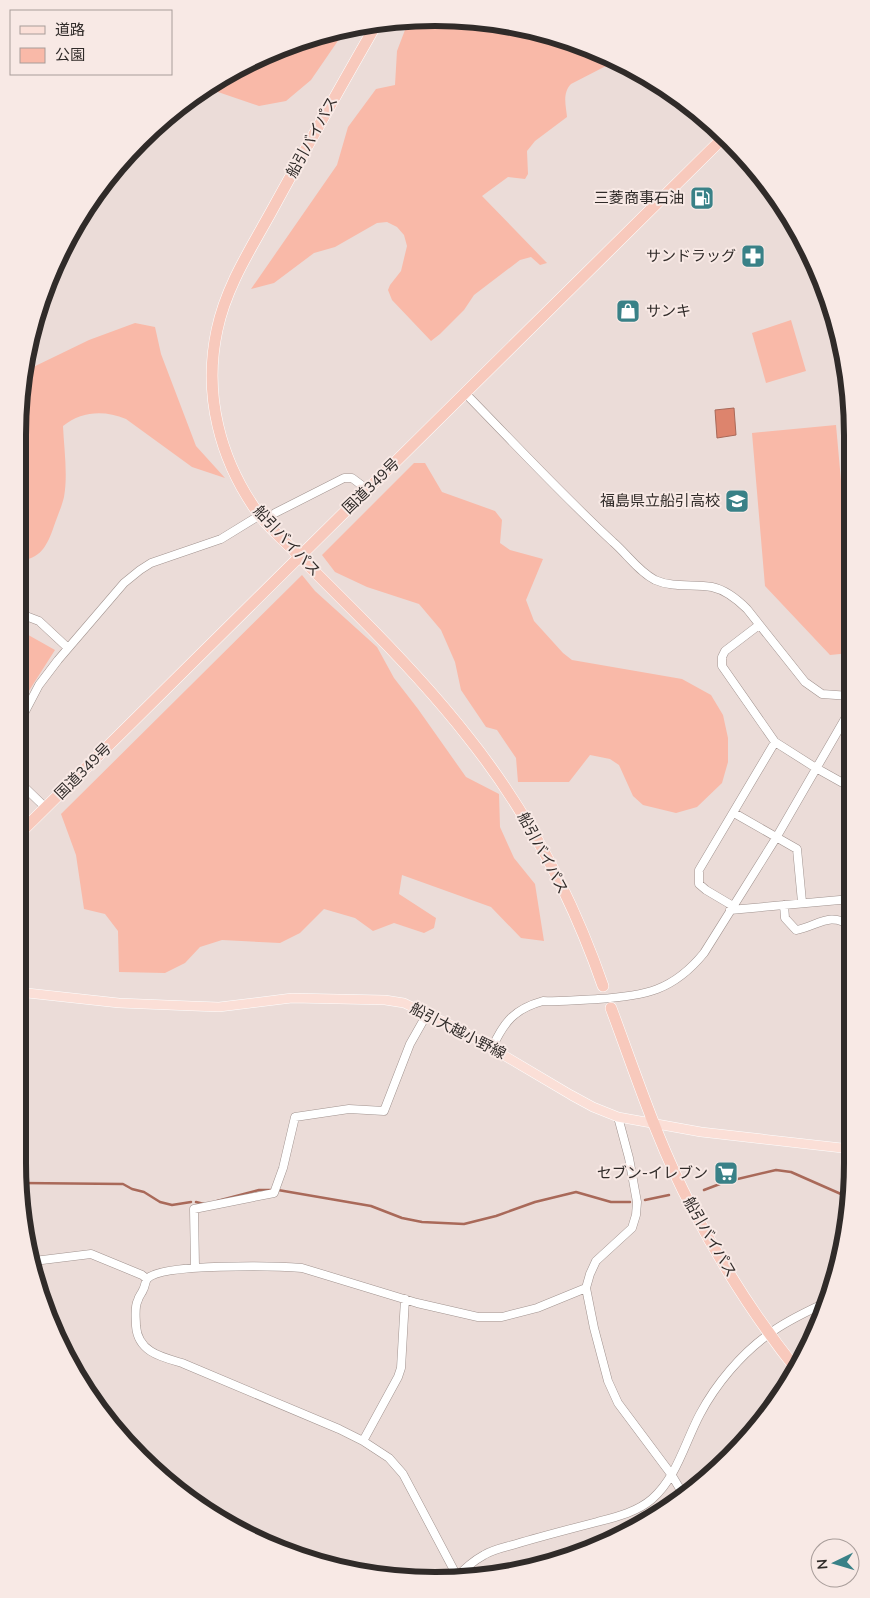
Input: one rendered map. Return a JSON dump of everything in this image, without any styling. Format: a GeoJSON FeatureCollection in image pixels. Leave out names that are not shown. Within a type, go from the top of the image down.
{"type":"FeatureCollection","features":[{"type":"Feature","properties":{"kind":"highway","name":"船引バイパス"},"geometry":{"type":"LineString","coordinates":[[373,31],[307,145],[236,276],[224,302],[212,356],[215,412],[223,445],[238,482],[260,515],[386,643],[430,691],[470,739],[512,797],[550,863],[574,912],[592,953],[603,986]]}},
{"type":"Feature","properties":{"kind":"highway","name":"国道349号"},"geometry":{"type":"LineString","coordinates":[[26,827],[719,142]]}},
{"type":"Feature","properties":{"kind":"highway","name":"船引バイパス"},"geometry":{"type":"LineString","coordinates":[[611,1008],[654,1124],[692,1208],[769,1334],[792,1362]]}},
{"type":"Feature","properties":{"kind":"main road","name":"船引大越小野線"},"geometry":{"type":"LineString","coordinates":[[26,993],[135,1004],[218,1007],[292,998],[386,1000],[404,1003],[461,1030],[578,1099],[618,1117],[702,1132],[844,1149]]}},
{"type":"Feature","properties":{"kind":"street"},"geometry":{"type":"LineString","coordinates":[[465,393],[635,565],[656,580],[683,586],[714,587],[727,593],[738,600],[799,676],[812,688],[822,694],[844,696]]}},
{"type":"Feature","properties":{"kind":"street"},"geometry":{"type":"LineString","coordinates":[[275,513],[344,478],[352,478],[368,490]]}},
{"type":"Feature","properties":{"kind":"street"},"geometry":{"type":"LineString","coordinates":[[26,710],[39,686],[68,648],[116,591],[140,570],[152,563],[221,538],[260,515]]}},
{"type":"Feature","properties":{"kind":"street"},"geometry":{"type":"LineString","coordinates":[[26,616],[39,621],[68,648]]}},
{"type":"Feature","properties":{"kind":"street"},"geometry":{"type":"LineString","coordinates":[[759,625],[725,651],[722,657],[722,666],[775,742],[844,784]]}},
{"type":"Feature","properties":{"kind":"street"},"geometry":{"type":"LineString","coordinates":[[492,1048],[501,1028],[510,1018],[532,1004],[543,1001],[640,996],[670,984],[682,975],[700,958],[732,908],[776,838],[844,720]]}},
{"type":"Feature","properties":{"kind":"street"},"geometry":{"type":"LineString","coordinates":[[775,742],[699,870],[699,884],[732,908],[844,899]]}},
{"type":"Feature","properties":{"kind":"street"},"geometry":{"type":"LineString","coordinates":[[26,789],[46,808]]}},
{"type":"Feature","properties":{"kind":"street"},"geometry":{"type":"LineString","coordinates":[[734,813],[797,848],[802,902]]}},
{"type":"Feature","properties":{"kind":"street"},"geometry":{"type":"LineString","coordinates":[[784,905],[785,918],[796,930],[825,919],[836,919],[844,922]]}},
{"type":"Feature","properties":{"kind":"street"},"geometry":{"type":"LineString","coordinates":[[195,1267],[194,1209],[274,1193],[283,1168],[295,1117],[349,1109],[384,1112],[410,1044],[427,1014]]}},
{"type":"Feature","properties":{"kind":"street"},"geometry":{"type":"LineString","coordinates":[[618,1117],[629,1158],[637,1202],[636,1215],[632,1228],[596,1261],[586,1288],[606,1373],[618,1403],[671,1474],[680,1490]]}},
{"type":"Feature","properties":{"kind":"street"},"geometry":{"type":"LineString","coordinates":[[38,1261],[91,1254],[142,1275],[147,1279]]}},
{"type":"Feature","properties":{"kind":"street"},"geometry":{"type":"LineString","coordinates":[[453,1571],[402,1474],[389,1458],[363,1441],[272,1400],[182,1363],[158,1356],[144,1348],[137,1332],[136,1311],[137,1302],[147,1279],[162,1272],[195,1267],[284,1266],[302,1268],[405,1299],[478,1317],[502,1317],[537,1308],[586,1288]]}},
{"type":"Feature","properties":{"kind":"street"},"geometry":{"type":"LineString","coordinates":[[363,1441],[401,1368],[405,1299]]}},
{"type":"Feature","properties":{"kind":"street"},"geometry":{"type":"LineString","coordinates":[[463,1571],[490,1552],[617,1517],[642,1506],[663,1487],[683,1453],[700,1413],[717,1387],[742,1358],[769,1334],[787,1322],[817,1307]]}},
{"type":"Feature","properties":{"kind":"green space"},"geometry":{"type":"Polygon","coordinates":[[[435,26],[462,27],[515,34],[566,48],[610,66],[571,84],[566,91],[567,117],[535,141],[527,151],[528,174],[525,179],[508,177],[482,196],[547,263],[540,265],[531,257],[520,260],[474,295],[464,310],[431,341],[392,300],[388,290],[401,271],[407,246],[404,235],[397,227],[387,222],[377,223],[335,247],[314,253],[274,283],[251,289],[337,165],[348,127],[376,89],[395,85],[397,51],[405,30],[410,27],[435,26]]]}},
{"type":"Feature","properties":{"kind":"green space"},"geometry":{"type":"Polygon","coordinates":[[[340,37],[311,80],[286,101],[259,106],[218,92],[212,93],[254,68],[304,48],[340,37]]]}},
{"type":"Feature","properties":{"kind":"green space"},"geometry":{"type":"Polygon","coordinates":[[[791,320],[806,371],[766,383],[752,333],[791,320]]]}},
{"type":"Feature","properties":{"kind":"green space"},"geometry":{"type":"Polygon","coordinates":[[[135,323],[155,327],[161,354],[196,446],[225,478],[192,467],[126,419],[101,413],[78,417],[63,426],[66,470],[62,504],[46,545],[38,554],[26,560],[26,435],[32,368],[89,340],[135,323]]]}},
{"type":"Feature","properties":{"kind":"green space"},"geometry":{"type":"Polygon","coordinates":[[[836,425],[844,514],[844,654],[830,655],[765,586],[752,433],[836,425]]]}},
{"type":"Feature","properties":{"kind":"green space"},"geometry":{"type":"Polygon","coordinates":[[[414,463],[425,463],[442,492],[495,511],[502,520],[500,543],[510,550],[543,559],[526,600],[534,621],[563,653],[572,660],[682,679],[711,695],[723,715],[728,738],[728,762],[722,783],[697,807],[676,813],[643,805],[633,796],[619,765],[610,759],[590,755],[569,782],[518,782],[516,758],[497,730],[486,727],[461,690],[455,662],[441,630],[419,604],[367,587],[335,572],[322,555],[414,463]]]}},
{"type":"Feature","properties":{"kind":"green space"},"geometry":{"type":"Polygon","coordinates":[[[302,575],[315,591],[377,647],[394,678],[466,777],[499,794],[500,827],[514,858],[535,884],[544,941],[521,938],[491,907],[402,875],[399,894],[436,918],[434,928],[424,933],[394,923],[373,931],[355,918],[324,909],[300,933],[280,943],[222,940],[200,947],[185,963],[165,973],[119,972],[118,931],[105,914],[84,909],[76,855],[61,814],[302,575]]]}},
{"type":"Feature","properties":{"kind":"green space"},"geometry":{"type":"Polygon","coordinates":[[[26,634],[55,650],[26,695],[26,634]]]}},
{"type":"Feature","properties":{"kind":"shaded area"},"geometry":{"type":"Polygon","coordinates":[[[734,408],[736,435],[717,438],[715,410],[734,408]]]}},
{"type":"Feature","properties":{"kind":"waterway"},"geometry":{"type":"LineString","coordinates":[[704,1190],[725,1182],[776,1170],[791,1172],[842,1195]]}},
{"type":"Feature","properties":{"kind":"waterway"},"geometry":{"type":"LineString","coordinates":[[27,1183],[123,1184],[144,1192],[160,1202],[172,1205],[191,1202]]}},
{"type":"Feature","properties":{"kind":"waterway"},"geometry":{"type":"LineString","coordinates":[[217,1201],[259,1190],[271,1190]]}},
{"type":"Feature","properties":{"kind":"waterway"},"geometry":{"type":"LineString","coordinates":[[278,1190],[371,1206],[402,1218],[422,1222],[464,1224],[496,1216],[535,1202],[576,1192],[611,1202],[630,1202]]}},
{"type":"Feature","properties":{"kind":"waterway"},"geometry":{"type":"LineString","coordinates":[[645,1200],[669,1195]]}},
{"type":"Feature","properties":{"kind":"waterway"},"geometry":{"type":"LineString","coordinates":[[196,1202],[204,1204]]}},
{"type":"Feature","properties":{"kind":"place","name":"三菱商事石油"},"geometry":{"type":"Point","coordinates":[702,198]}},
{"type":"Feature","properties":{"kind":"place","name":"サンドラッグ"},"geometry":{"type":"Point","coordinates":[753,256]}},
{"type":"Feature","properties":{"kind":"place","name":"サンキ"},"geometry":{"type":"Point","coordinates":[628,311]}},
{"type":"Feature","properties":{"kind":"place","name":"福島県立船引高校"},"geometry":{"type":"Point","coordinates":[737,501]}},
{"type":"Feature","properties":{"kind":"place","name":"セブン-イレブン"},"geometry":{"type":"Point","coordinates":[726,1173]}}]}
